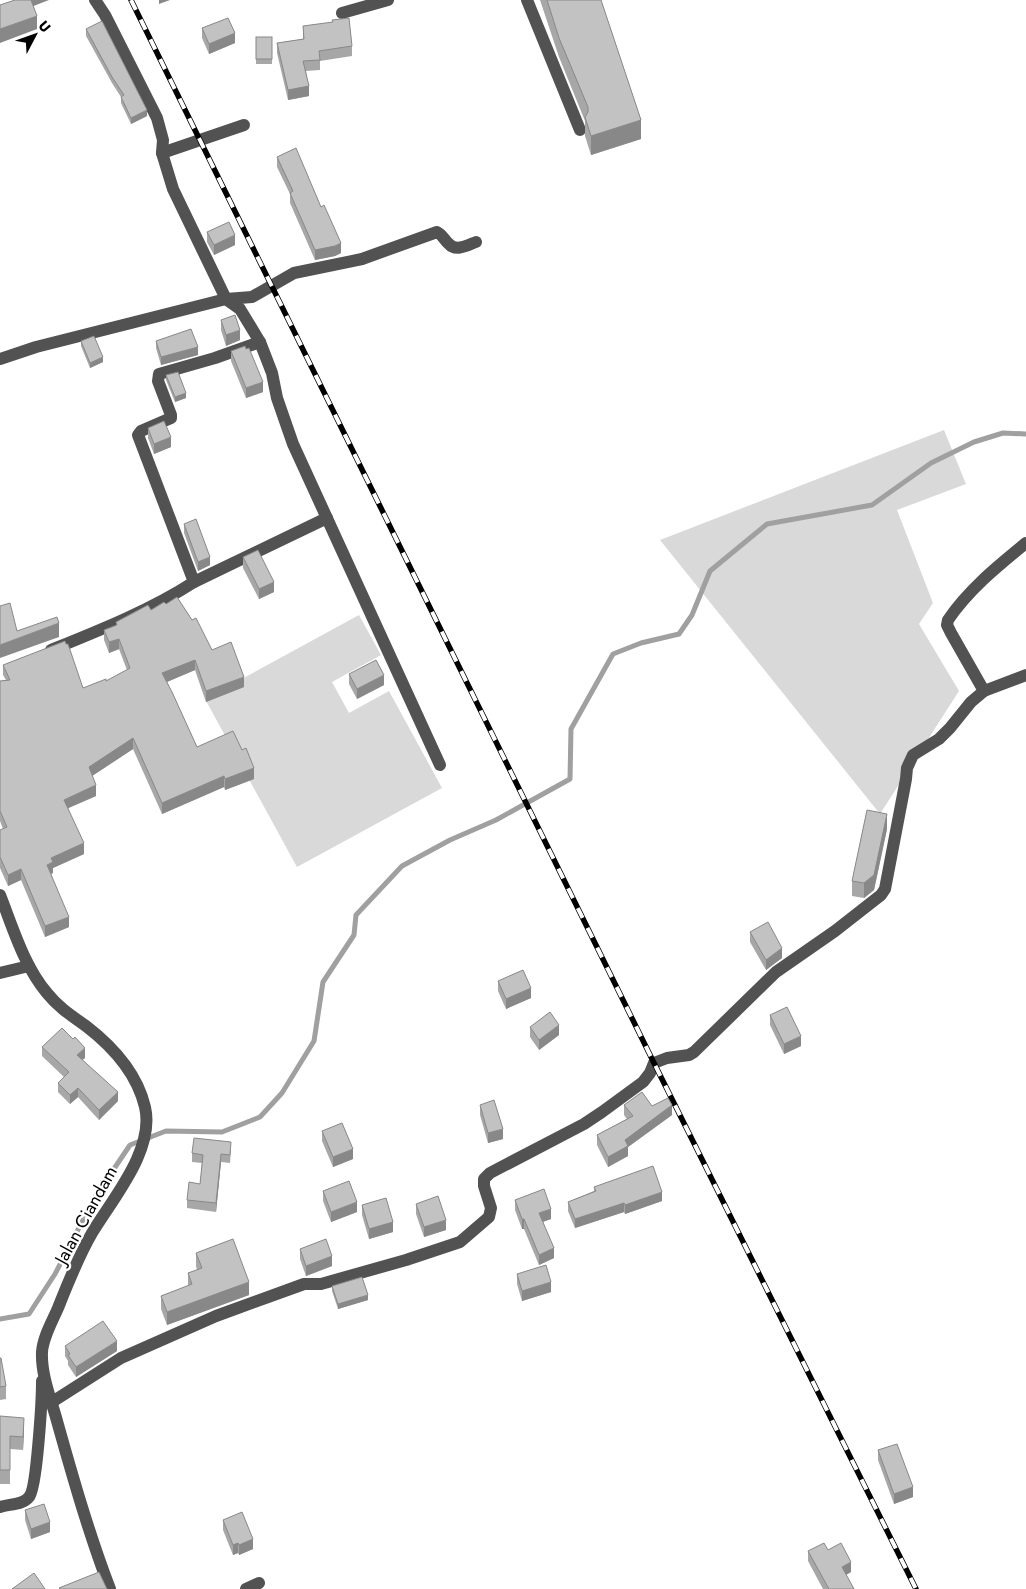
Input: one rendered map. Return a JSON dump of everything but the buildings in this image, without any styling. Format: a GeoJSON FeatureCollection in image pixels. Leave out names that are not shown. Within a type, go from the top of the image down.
{"type":"FeatureCollection","features":[{"type":"Feature","properties":{"kind":"street"},"geometry":{"type":"LineString","coordinates":[[95,0],[105,15],[157,118],[163,140],[162,153],[173,189],[226,299],[240,309],[260,342],[272,373],[277,398],[294,444],[440,765]]}},
{"type":"Feature","properties":{"kind":"street"},"geometry":{"type":"LineString","coordinates":[[342,13],[388,0]]}},
{"type":"Feature","properties":{"kind":"street"},"geometry":{"type":"LineString","coordinates":[[527,0],[580,130]]}},
{"type":"Feature","properties":{"kind":"street"},"geometry":{"type":"LineString","coordinates":[[162,153],[244,125]]}},
{"type":"Feature","properties":{"kind":"street"},"geometry":{"type":"LineString","coordinates":[[0,359],[36,347],[226,299],[252,297],[294,273],[362,259],[437,232],[453,248],[463,247],[476,242]]}},
{"type":"Feature","properties":{"kind":"street"},"geometry":{"type":"LineString","coordinates":[[194,582],[138,435],[141,431],[171,418],[158,381],[160,374],[215,358],[260,342]]}},
{"type":"Feature","properties":{"kind":"street"},"geometry":{"type":"LineString","coordinates":[[43,652],[165,599],[194,582],[327,518]]}},
{"type":"Feature","properties":{"kind":"street"},"geometry":{"type":"LineString","coordinates":[[984,691],[950,633],[947,625],[948,620],[981,581],[1026,543]]}},
{"type":"Feature","properties":{"kind":"street"},"geometry":{"type":"LineString","coordinates":[[52,1402],[121,1358],[216,1316],[304,1284],[321,1284],[406,1260],[460,1242],[489,1217],[491,1208],[484,1186],[484,1179],[490,1173],[602,1112],[643,1082],[650,1073],[654,1063],[694,1052],[776,972],[835,931],[881,895],[885,889],[907,768],[913,755],[939,739],[971,702],[984,691],[1026,675]]}},
{"type":"Feature","properties":{"kind":"street","name":"Jalan Ciandam"},"geometry":{"type":"LineString","coordinates":[[0,895],[29,966],[48,995],[100,1037],[124,1064],[136,1083],[146,1116],[144,1142],[134,1165],[91,1235],[45,1338],[42,1352],[52,1402],[81,1504],[110,1589]]}},
{"type":"Feature","properties":{"kind":"street"},"geometry":{"type":"LineString","coordinates":[[0,973],[29,966]]}},
{"type":"Feature","properties":{"kind":"street"},"geometry":{"type":"LineString","coordinates":[[0,1507],[26,1500],[33,1491],[40,1426],[43,1364]]}},
{"type":"Feature","properties":{"kind":"street"},"geometry":{"type":"LineString","coordinates":[[246,1589],[259,1584]]}},
{"type":"Feature","properties":{"kind":"shaded area"},"geometry":{"type":"Polygon","coordinates":[[[944,430],[966,484],[897,510],[933,603],[919,624],[959,691],[880,814],[660,540],[944,430]]]}},
{"type":"Feature","properties":{"kind":"shaded area"},"geometry":{"type":"Polygon","coordinates":[[[359,615],[381,655],[332,682],[349,713],[389,691],[442,788],[297,867],[205,699],[359,615]]]}},
{"type":"Feature","properties":{"kind":"waterway"},"geometry":{"type":"LineString","coordinates":[[0,1319],[29,1314],[55,1274],[95,1197],[130,1145],[166,1131],[222,1132],[260,1117],[282,1093],[314,1041],[323,982],[354,935],[356,915],[402,866],[450,840],[496,820],[570,779],[571,729],[613,654],[641,643],[679,634],[692,615],[710,571],[767,524],[872,505],[931,463],[974,442],[1003,433],[1026,434]]}},
{"type":"Feature","properties":{"kind":"railway"},"geometry":{"type":"LineString","coordinates":[[131,0],[654,1063],[916,1589]]}}]}
